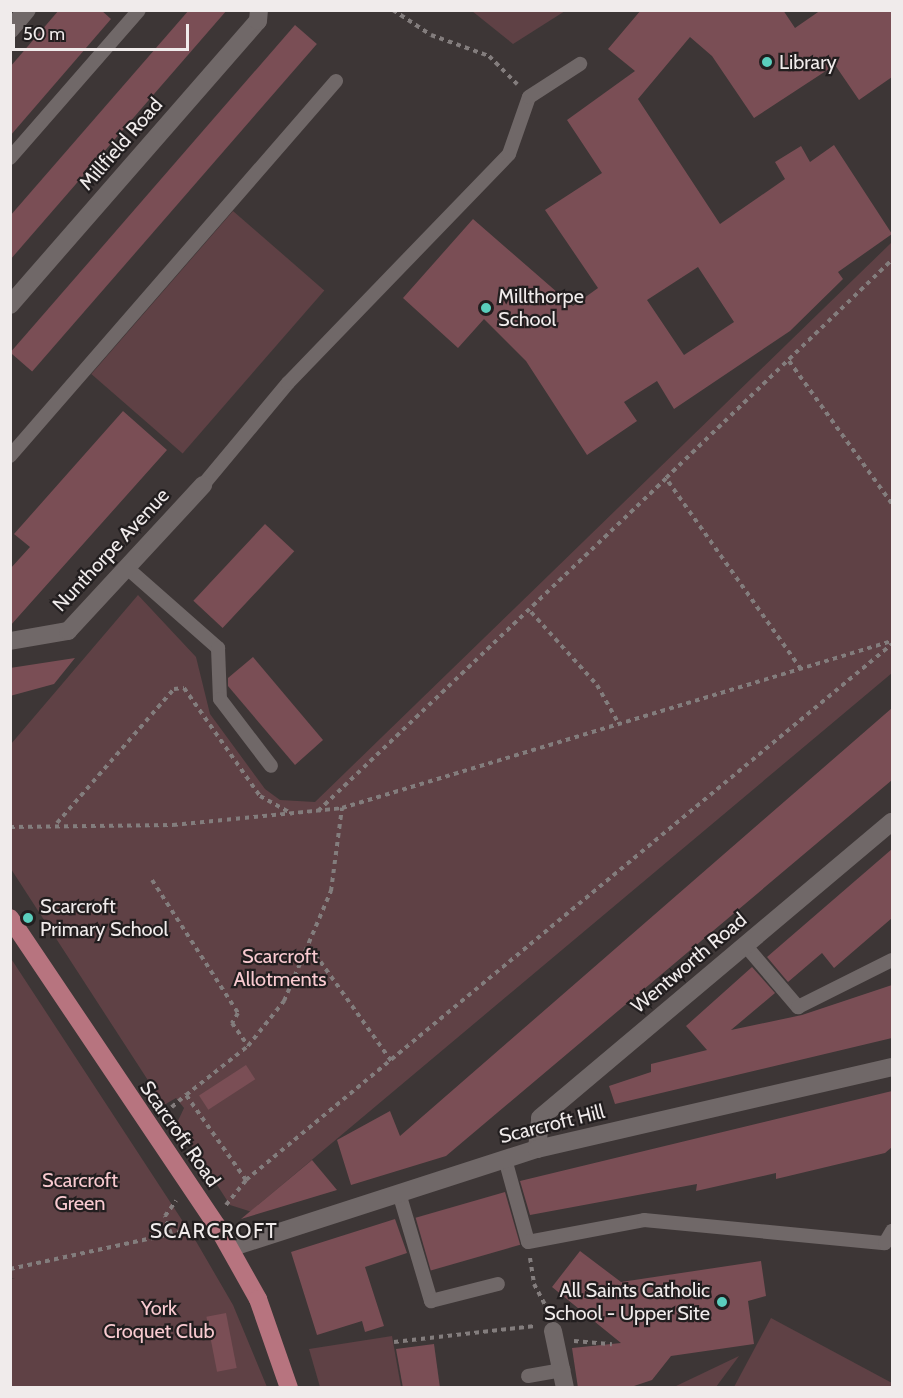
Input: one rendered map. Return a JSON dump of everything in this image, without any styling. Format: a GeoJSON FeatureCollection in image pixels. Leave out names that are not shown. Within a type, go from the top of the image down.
{"type":"FeatureCollection","features":[{"type":"Feature","properties":{"kind":"main road","name":"Scarcroft Road"},"geometry":{"type":"LineString","coordinates":[[10,918],[230,1248],[258,1299],[289,1388]]}},
{"type":"Feature","properties":{"kind":"street"},"geometry":{"type":"LineString","coordinates":[[10,30],[27,10]]}},
{"type":"Feature","properties":{"kind":"street","name":"Millfield Road"},"geometry":{"type":"LineString","coordinates":[[10,304],[258,21],[259,10]]}},
{"type":"Feature","properties":{"kind":"street","name":"Nunthorpe Avenue"},"geometry":{"type":"LineString","coordinates":[[10,640],[68,631],[202,485]]}},
{"type":"Feature","properties":{"kind":"street","name":"Wentworth Road"},"geometry":{"type":"LineString","coordinates":[[537,1149],[540,1118],[892,822]]}},
{"type":"Feature","properties":{"kind":"street","name":"Scarcroft Hill"},"geometry":{"type":"LineString","coordinates":[[230,1248],[537,1149],[892,1067]]}},
{"type":"Feature","properties":{"kind":"street"},"geometry":{"type":"LineString","coordinates":[[554,1332],[564,1379]]}},
{"type":"Feature","properties":{"kind":"lane"},"geometry":{"type":"LineString","coordinates":[[10,158],[139,10]]}},
{"type":"Feature","properties":{"kind":"lane"},"geometry":{"type":"LineString","coordinates":[[202,485],[288,384],[509,154],[529,97],[580,64]]}},
{"type":"Feature","properties":{"kind":"lane"},"geometry":{"type":"LineString","coordinates":[[10,456],[336,81]]}},
{"type":"Feature","properties":{"kind":"lane"},"geometry":{"type":"LineString","coordinates":[[126,567],[218,648],[220,699],[271,766]]}},
{"type":"Feature","properties":{"kind":"lane"},"geometry":{"type":"LineString","coordinates":[[745,945],[798,1007],[892,960]]}},
{"type":"Feature","properties":{"kind":"lane"},"geometry":{"type":"LineString","coordinates":[[505,1159],[528,1242],[644,1220],[885,1243],[892,1231]]}},
{"type":"Feature","properties":{"kind":"lane"},"geometry":{"type":"LineString","coordinates":[[399,1193],[431,1301],[498,1284]]}},
{"type":"Feature","properties":{"kind":"lane"},"geometry":{"type":"LineString","coordinates":[[528,1376],[564,1379]]}},
{"type":"Feature","properties":{"kind":"path"},"geometry":{"type":"LineString","coordinates":[[393,10],[431,35],[489,56],[529,97]]}},
{"type":"Feature","properties":{"kind":"path"},"geometry":{"type":"LineString","coordinates":[[318,812],[531,612],[892,260]]}},
{"type":"Feature","properties":{"kind":"path"},"geometry":{"type":"LineString","coordinates":[[789,361],[892,504]]}},
{"type":"Feature","properties":{"kind":"path"},"geometry":{"type":"LineString","coordinates":[[666,478],[801,669]]}},
{"type":"Feature","properties":{"kind":"path"},"geometry":{"type":"LineString","coordinates":[[531,612],[597,685],[618,724]]}},
{"type":"Feature","properties":{"kind":"path"},"geometry":{"type":"LineString","coordinates":[[10,827],[56,824],[173,825],[295,815],[342,808],[892,643]]}},
{"type":"Feature","properties":{"kind":"path"},"geometry":{"type":"LineString","coordinates":[[223,1212],[246,1180],[392,1062],[892,643]]}},
{"type":"Feature","properties":{"kind":"path"},"geometry":{"type":"LineString","coordinates":[[56,824],[174,689],[184,688],[260,796],[271,807],[295,815]]}},
{"type":"Feature","properties":{"kind":"path"},"geometry":{"type":"LineString","coordinates":[[180,1103],[186,1095],[248,1046],[284,1001],[310,947],[330,891],[342,808]]}},
{"type":"Feature","properties":{"kind":"path"},"geometry":{"type":"LineString","coordinates":[[152,880],[238,1012],[232,1023],[248,1046]]}},
{"type":"Feature","properties":{"kind":"path"},"geometry":{"type":"LineString","coordinates":[[310,947],[392,1062]]}},
{"type":"Feature","properties":{"kind":"path"},"geometry":{"type":"LineString","coordinates":[[186,1095],[246,1180]]}},
{"type":"Feature","properties":{"kind":"path"},"geometry":{"type":"LineString","coordinates":[[171,1234],[165,1216],[192,1188]]}},
{"type":"Feature","properties":{"kind":"path"},"geometry":{"type":"LineString","coordinates":[[10,1269],[200,1227]]}},
{"type":"Feature","properties":{"kind":"path"},"geometry":{"type":"LineString","coordinates":[[528,1242],[534,1284],[554,1332]]}},
{"type":"Feature","properties":{"kind":"path"},"geometry":{"type":"LineString","coordinates":[[394,1342],[554,1332],[612,1344]]}},
{"type":"Feature","properties":{"kind":"green space"},"geometry":{"type":"Polygon","coordinates":[[[472,11],[565,11],[513,44],[472,11]]]}},
{"type":"Feature","properties":{"kind":"green space"},"geometry":{"type":"Polygon","coordinates":[[[233,211],[324,290],[183,453],[91,374],[233,211]]]}},
{"type":"Feature","properties":{"kind":"green space","name":"Scarcroft Allotments"},"geometry":{"type":"Polygon","coordinates":[[[892,242],[892,673],[258,1205],[258,1214],[230,1205],[177,1123],[184,1108],[176,1098],[164,1105],[11,869],[11,744],[138,595],[196,657],[210,714],[265,789],[280,800],[315,802],[892,242]]]}},
{"type":"Feature","properties":{"kind":"green space"},"geometry":{"type":"Polygon","coordinates":[[[10,957],[197,1243],[233,1305],[267,1387],[11,1387],[10,1279],[15,1278],[11,1278],[10,957]]]}},
{"type":"Feature","properties":{"kind":"green space"},"geometry":{"type":"Polygon","coordinates":[[[771,1318],[892,1383],[892,1387],[734,1387],[771,1318]]]}},
{"type":"Feature","properties":{"kind":"green space"},"geometry":{"type":"Polygon","coordinates":[[[392,1336],[401,1387],[320,1387],[309,1349],[392,1336]]]}},
{"type":"Feature","properties":{"kind":"green space"},"geometry":{"type":"Polygon","coordinates":[[[739,1356],[716,1387],[674,1387],[739,1356]]]}},
{"type":"Feature","properties":{"kind":"building"},"geometry":{"type":"Polygon","coordinates":[[[59,10],[101,10],[111,19],[10,136],[10,67],[59,10]]]}},
{"type":"Feature","properties":{"kind":"building"},"geometry":{"type":"Polygon","coordinates":[[[189,10],[227,10],[10,260],[10,216],[189,10]]]}},
{"type":"Feature","properties":{"kind":"building"},"geometry":{"type":"Polygon","coordinates":[[[641,10],[783,10],[795,28],[821,10],[892,10],[892,77],[859,100],[835,65],[754,118],[712,56],[690,37],[638,99],[720,224],[785,179],[775,162],[801,146],[810,162],[834,145],[892,234],[838,272],[843,279],[790,331],[674,409],[657,381],[624,402],[637,421],[587,455],[526,361],[484,319],[458,348],[403,298],[473,219],[573,306],[598,288],[545,210],[602,173],[567,120],[635,71],[608,49],[641,10]],[[698,267],[647,300],[684,355],[734,322],[698,267]]]}},
{"type":"Feature","properties":{"kind":"building"},"geometry":{"type":"Polygon","coordinates":[[[295,25],[317,44],[32,372],[10,353],[295,25]]]}},
{"type":"Feature","properties":{"kind":"building"},"geometry":{"type":"Polygon","coordinates":[[[123,411],[167,450],[10,626],[10,569],[30,547],[14,534],[123,411]]]}},
{"type":"Feature","properties":{"kind":"building"},"geometry":{"type":"Polygon","coordinates":[[[265,524],[294,551],[223,628],[193,601],[265,524]]]}},
{"type":"Feature","properties":{"kind":"building"},"geometry":{"type":"Polygon","coordinates":[[[253,657],[323,740],[295,765],[228,686],[228,678],[253,657]]]}},
{"type":"Feature","properties":{"kind":"building"},"geometry":{"type":"Polygon","coordinates":[[[75,658],[54,684],[10,696],[10,668],[75,658]]]}},
{"type":"Feature","properties":{"kind":"building"},"geometry":{"type":"Polygon","coordinates":[[[892,708],[892,780],[446,1156],[351,1185],[337,1140],[390,1111],[400,1136],[892,708]]]}},
{"type":"Feature","properties":{"kind":"building"},"geometry":{"type":"Polygon","coordinates":[[[892,849],[892,918],[834,968],[822,953],[788,982],[767,957],[892,849]]]}},
{"type":"Feature","properties":{"kind":"building"},"geometry":{"type":"Polygon","coordinates":[[[752,967],[775,993],[731,1030],[802,1015],[892,985],[892,1038],[615,1104],[609,1086],[651,1072],[651,1064],[707,1050],[686,1026],[752,967]]]}},
{"type":"Feature","properties":{"kind":"building"},"geometry":{"type":"Polygon","coordinates":[[[246,1065],[255,1079],[208,1110],[199,1095],[246,1065]]]}},
{"type":"Feature","properties":{"kind":"building"},"geometry":{"type":"Polygon","coordinates":[[[892,1091],[892,1147],[885,1153],[776,1179],[776,1173],[696,1191],[697,1184],[530,1215],[520,1181],[892,1091]]]}},
{"type":"Feature","properties":{"kind":"building"},"geometry":{"type":"Polygon","coordinates":[[[312,1160],[337,1190],[241,1219],[312,1160]]]}},
{"type":"Feature","properties":{"kind":"building"},"geometry":{"type":"Polygon","coordinates":[[[505,1192],[520,1245],[431,1271],[416,1218],[505,1192]]]}},
{"type":"Feature","properties":{"kind":"building"},"geometry":{"type":"Polygon","coordinates":[[[395,1219],[407,1253],[365,1267],[384,1326],[365,1332],[362,1321],[317,1335],[291,1252],[395,1219]]]}},
{"type":"Feature","properties":{"kind":"building"},"geometry":{"type":"Polygon","coordinates":[[[580,1251],[621,1282],[761,1261],[766,1296],[748,1301],[754,1344],[671,1356],[652,1380],[628,1388],[578,1388],[572,1348],[621,1343],[552,1287],[580,1251]]]}},
{"type":"Feature","properties":{"kind":"building"},"geometry":{"type":"Polygon","coordinates":[[[226,1313],[237,1368],[217,1372],[206,1317],[226,1313]]]}},
{"type":"Feature","properties":{"kind":"building"},"geometry":{"type":"Polygon","coordinates":[[[434,1344],[440,1388],[403,1388],[396,1349],[434,1344]]]}},
{"type":"Feature","properties":{"kind":"place","name":"Library"},"geometry":{"type":"Point","coordinates":[767,62]}},
{"type":"Feature","properties":{"kind":"place","name":"Millthorpe School"},"geometry":{"type":"Point","coordinates":[486,308]}},
{"type":"Feature","properties":{"kind":"place","name":"Scarcroft Primary School"},"geometry":{"type":"Point","coordinates":[28,918]}},
{"type":"Feature","properties":{"kind":"place","name":"All Saints Catholic School - Upper Site"},"geometry":{"type":"Point","coordinates":[722,1302]}},
{"type":"Feature","properties":{"kind":"district","name":"SCARCROFT"},"geometry":{"type":"Point","coordinates":[214,1231]}},
{"type":"Feature","properties":{"kind":"park label","name":"Scarcroft Green"},"geometry":{"type":"Point","coordinates":[80,1192]}},
{"type":"Feature","properties":{"kind":"park label","name":"York Croquet Club"},"geometry":{"type":"Point","coordinates":[159,1320]}}]}
